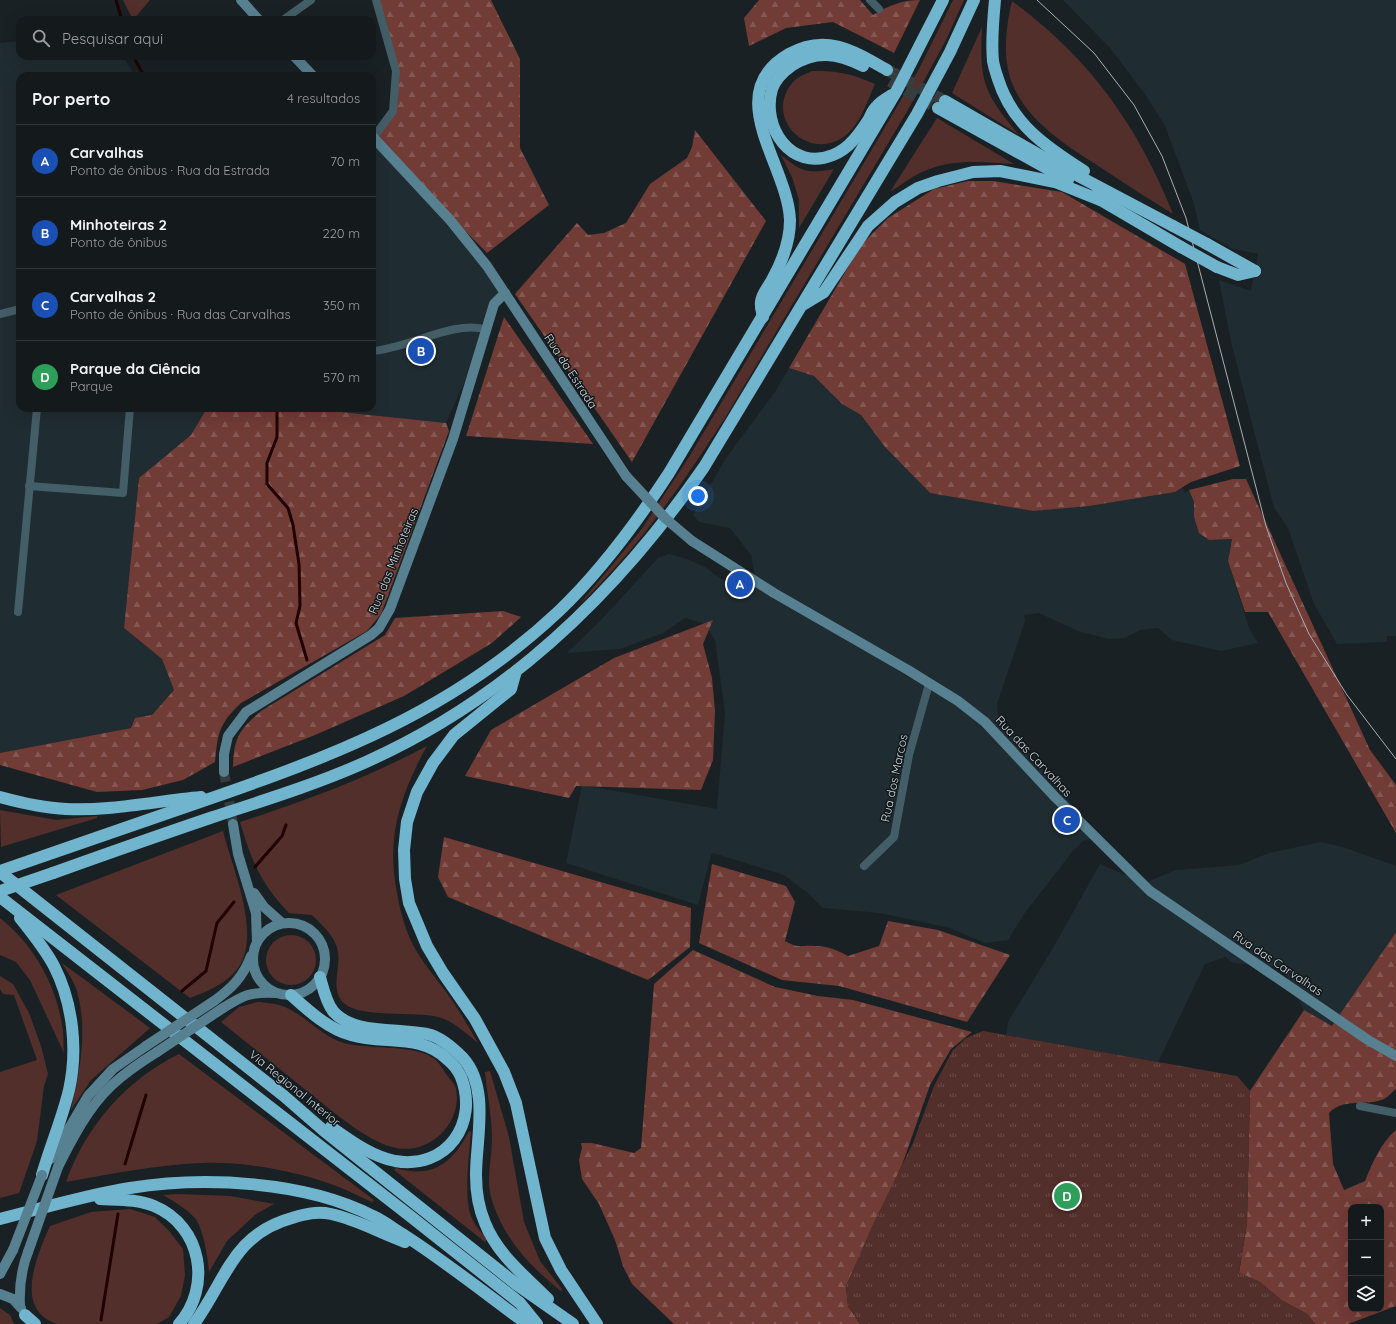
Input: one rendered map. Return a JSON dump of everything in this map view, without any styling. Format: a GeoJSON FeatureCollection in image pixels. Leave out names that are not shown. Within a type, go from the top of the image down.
{"type":"FeatureCollection","features":[{"type":"Feature","properties":{"kind":"highway"},"geometry":{"type":"LineString","coordinates":[[0,872],[220,795],[352,746],[422,712],[493,666],[545,623],[572,598],[598,569],[639,517],[673,466],[896,92],[943,0]]}},
{"type":"Feature","properties":{"kind":"highway"},"geometry":{"type":"LineString","coordinates":[[0,891],[254,805],[367,762],[418,736],[471,705],[545,648],[588,608],[632,562],[656,533],[704,467],[917,114],[950,52],[974,0]]}},
{"type":"Feature","properties":{"kind":"highway"},"geometry":{"type":"LineString","coordinates":[[995,0],[992,34],[993,63],[1003,95],[1020,122],[1044,144],[1094,178],[1105,196]]}},
{"type":"Feature","properties":{"kind":"highway"},"geometry":{"type":"LineString","coordinates":[[763,317],[760,301],[779,267],[784,254],[790,221],[788,202],[782,180],[760,126],[758,97],[762,83],[771,69],[784,57],[810,44],[841,46],[885,73],[834,55],[806,57],[785,70],[772,89],[770,103],[771,118],[775,131],[783,145],[792,153],[803,157],[823,158],[834,155],[844,149],[856,137],[876,106],[896,92]]}},
{"type":"Feature","properties":{"kind":"highway"},"geometry":{"type":"LineString","coordinates":[[803,305],[824,292],[868,226],[895,202],[918,188],[973,172],[1000,171],[1055,182],[1105,196],[1173,226],[1255,271],[1238,275],[1217,267],[1181,247],[1105,196],[1048,160],[941,105]]}},
{"type":"Feature","properties":{"kind":"highway"},"geometry":{"type":"LineString","coordinates":[[516,671],[511,689],[454,735],[433,763],[417,792],[407,822],[404,850],[405,879],[409,903],[427,946],[443,973],[479,1025],[504,1072],[516,1103],[545,1238],[561,1270],[597,1324]]}},
{"type":"Feature","properties":{"kind":"highway"},"geometry":{"type":"LineString","coordinates":[[0,797],[42,807],[82,810],[119,808],[173,799],[220,795]]}},
{"type":"Feature","properties":{"kind":"highway","name":"Via Regional Interior"},"geometry":{"type":"LineString","coordinates":[[0,872],[284,1096],[323,1130],[516,1284],[572,1323]]}},
{"type":"Feature","properties":{"kind":"highway"},"geometry":{"type":"LineString","coordinates":[[0,897],[520,1303],[537,1324]]}},
{"type":"Feature","properties":{"kind":"highway"},"geometry":{"type":"LineString","coordinates":[[10,905],[54,965],[62,985],[70,1015],[74,1044],[69,1090],[42,1175]]}},
{"type":"Feature","properties":{"kind":"highway"},"geometry":{"type":"LineString","coordinates":[[320,977],[327,1000],[333,1011],[342,1020],[370,1028],[413,1032],[432,1036],[450,1045],[464,1059],[473,1072],[477,1086],[479,1120],[476,1177],[478,1199],[485,1223],[496,1244],[510,1262],[572,1323]]}},
{"type":"Feature","properties":{"kind":"highway"},"geometry":{"type":"LineString","coordinates":[[284,1096],[364,1149],[395,1161],[410,1162],[424,1160],[451,1144],[460,1132],[465,1119],[467,1105],[466,1092],[461,1075],[443,1055],[430,1046],[413,1041],[369,1039],[335,1029],[291,995]]}},
{"type":"Feature","properties":{"kind":"highway"},"geometry":{"type":"LineString","coordinates":[[0,1219],[129,1188],[174,1183],[234,1182],[271,1186],[323,1197],[373,1216],[424,1248],[527,1324]]}},
{"type":"Feature","properties":{"kind":"highway"},"geometry":{"type":"LineString","coordinates":[[83,1198],[138,1201],[156,1207],[174,1218],[185,1229],[193,1241],[198,1258],[200,1279],[196,1297],[187,1315],[179,1324]]}},
{"type":"Feature","properties":{"kind":"highway"},"geometry":{"type":"LineString","coordinates":[[194,1324],[205,1309],[232,1261],[244,1246],[260,1231],[277,1222],[309,1212],[329,1213],[345,1217],[424,1248]]}},
{"type":"Feature","properties":{"kind":"highway"},"geometry":{"type":"LineString","coordinates":[[24,1315],[35,1324]]}},
{"type":"Feature","properties":{"kind":"main road"},"geometry":{"type":"LineString","coordinates":[[241,0],[255,16]]}},
{"type":"Feature","properties":{"kind":"main road"},"geometry":{"type":"LineString","coordinates":[[298,60],[309,72]]}},
{"type":"Feature","properties":{"kind":"main road","name":"Rua da Estrada"},"geometry":{"type":"LineString","coordinates":[[376,140],[450,220],[487,266],[626,476],[666,519],[692,541],[774,593]]}},
{"type":"Feature","properties":{"kind":"main road","name":"Rua das Minhoteiras"},"geometry":{"type":"LineString","coordinates":[[224,772],[224,754],[228,736],[246,712],[371,635],[379,628],[390,610],[453,439],[494,304],[505,293]]}},
{"type":"Feature","properties":{"kind":"main road","name":"Rua das Carvalhas"},"geometry":{"type":"LineString","coordinates":[[774,593],[908,670],[958,701],[985,722],[1055,797],[1150,891],[1368,1040],[1396,1056]]}},
{"type":"Feature","properties":{"kind":"main road"},"geometry":{"type":"LineString","coordinates":[[233,824],[238,854],[256,913],[255,946],[252,961],[254,971],[266,988],[275,993]]}},
{"type":"Feature","properties":{"kind":"main road"},"geometry":{"type":"LineString","coordinates":[[249,887],[264,907],[282,923]]}},
{"type":"Feature","properties":{"kind":"main road"},"geometry":{"type":"LineString","coordinates":[[0,1274],[13,1250],[42,1175],[88,1096],[113,1069],[214,1001],[238,982],[246,970],[255,946],[263,933],[282,923],[294,923],[305,926],[318,938],[325,954],[324,966],[320,977],[313,986],[303,992],[291,995],[254,992],[242,996],[130,1070],[110,1086],[74,1135],[58,1167],[22,1268],[19,1285],[24,1315]]}},
{"type":"Feature","properties":{"kind":"main road"},"geometry":{"type":"LineString","coordinates":[[0,1294],[13,1299],[24,1315]]}},
{"type":"Feature","properties":{"kind":"street"},"geometry":{"type":"LineString","coordinates":[[289,16],[312,0]]}},
{"type":"Feature","properties":{"kind":"street"},"geometry":{"type":"LineString","coordinates":[[376,0],[396,71],[393,111],[376,133]]}},
{"type":"Feature","properties":{"kind":"street"},"geometry":{"type":"LineString","coordinates":[[870,0],[878,9]]}},
{"type":"Feature","properties":{"kind":"street"},"geometry":{"type":"LineString","coordinates":[[0,314],[16,310]]}},
{"type":"Feature","properties":{"kind":"street"},"geometry":{"type":"LineString","coordinates":[[376,350],[407,344],[461,327],[474,327],[487,330]]}},
{"type":"Feature","properties":{"kind":"street"},"geometry":{"type":"LineString","coordinates":[[18,612],[37,412]]}},
{"type":"Feature","properties":{"kind":"street"},"geometry":{"type":"LineString","coordinates":[[29,486],[123,493],[130,412]]}},
{"type":"Feature","properties":{"kind":"street","name":"Rua dos Marcos"},"geometry":{"type":"LineString","coordinates":[[864,866],[894,837],[909,755],[929,684]]}},
{"type":"Feature","properties":{"kind":"street"},"geometry":{"type":"LineString","coordinates":[[1360,1106],[1396,1113]]}},
{"type":"Feature","properties":{"kind":"shaded area"},"geometry":{"type":"Polygon","coordinates":[[[1063,0],[1396,0],[1396,636],[1387,636],[1387,642],[1337,644],[1314,604],[1288,528],[1274,508],[1231,342],[1219,280],[1251,291],[1258,254],[1231,248],[1200,230],[1193,201],[1165,126],[1147,97],[1110,48],[1063,0]]]}},
{"type":"Feature","properties":{"kind":"shaded area"},"geometry":{"type":"Polygon","coordinates":[[[16,41],[16,60],[125,60],[133,72],[16,72],[16,412],[205,412],[191,435],[139,479],[124,628],[162,659],[174,690],[152,715],[131,728],[0,753],[0,43],[16,41]]]}},
{"type":"Feature","properties":{"kind":"shaded area"},"geometry":{"type":"Polygon","coordinates":[[[376,142],[505,293],[446,423],[341,412],[376,412],[376,142]]]}},
{"type":"Feature","properties":{"kind":"shaded area"},"geometry":{"type":"Polygon","coordinates":[[[789,368],[814,376],[842,404],[861,415],[885,447],[930,493],[1033,511],[1119,501],[1175,492],[1183,488],[1184,493],[1189,490],[1194,502],[1194,517],[1209,540],[1232,539],[1228,561],[1249,628],[1258,643],[1221,651],[1172,640],[1158,628],[1140,630],[1125,638],[1109,639],[1078,631],[1039,613],[1024,615],[1025,621],[997,704],[998,716],[1019,745],[1052,780],[1091,828],[1093,838],[1083,841],[1073,851],[1024,914],[1008,940],[985,943],[950,928],[880,913],[823,908],[808,893],[784,875],[713,853],[711,855],[698,905],[566,863],[582,785],[717,809],[725,713],[715,640],[705,624],[685,618],[663,633],[620,649],[567,653],[601,620],[658,558],[669,554],[687,559],[705,567],[728,584],[741,586],[755,578],[751,555],[730,528],[699,522],[693,515],[726,458],[775,392],[789,368]]]}},
{"type":"Feature","properties":{"kind":"shaded area"},"geometry":{"type":"Polygon","coordinates":[[[1321,842],[1343,847],[1396,866],[1396,932],[1332,1026],[1304,1010],[1282,967],[1233,963],[1225,957],[1205,964],[1158,1062],[1006,1035],[1008,1022],[1053,948],[1100,864],[1144,883],[1176,870],[1239,865],[1269,853],[1321,842]]]}},
{"type":"Feature","properties":{"kind":"green space"},"geometry":{"type":"Polygon","coordinates":[[[123,0],[150,0],[136,16],[131,16],[123,0]]]}},
{"type":"Feature","properties":{"kind":"green space"},"geometry":{"type":"Polygon","coordinates":[[[379,0],[491,0],[520,59],[520,148],[549,205],[487,253],[376,141],[376,134],[393,111],[396,71],[379,0]]]}},
{"type":"Feature","properties":{"kind":"green space"},"geometry":{"type":"Polygon","coordinates":[[[759,0],[860,0],[873,15],[895,4],[920,0],[894,53],[833,22],[786,28],[749,46],[744,18],[759,0]]]}},
{"type":"Feature","properties":{"kind":"green space"},"geometry":{"type":"Polygon","coordinates":[[[953,0],[964,0],[946,40],[909,108],[725,418],[692,468],[639,540],[578,606],[641,530],[689,457],[919,69],[953,0]]]}},
{"type":"Feature","properties":{"kind":"green space"},"geometry":{"type":"Polygon","coordinates":[[[1012,1],[1040,23],[1065,46],[1088,70],[1109,96],[1144,152],[1173,214],[1065,144],[1040,123],[1019,98],[1009,73],[1006,52],[1008,21],[1012,1]]]}},
{"type":"Feature","properties":{"kind":"green space"},"geometry":{"type":"Polygon","coordinates":[[[982,27],[982,61],[986,86],[998,108],[1019,135],[952,93],[982,27]]]}},
{"type":"Feature","properties":{"kind":"green space"},"geometry":{"type":"Polygon","coordinates":[[[812,71],[844,73],[875,84],[856,124],[846,135],[832,143],[818,144],[805,140],[794,133],[787,122],[783,110],[785,96],[793,82],[799,77],[812,71]]]}},
{"type":"Feature","properties":{"kind":"green space"},"geometry":{"type":"Polygon","coordinates":[[[937,118],[1014,164],[968,162],[944,165],[918,174],[890,192],[937,118]]]}},
{"type":"Feature","properties":{"kind":"green space"},"geometry":{"type":"Polygon","coordinates":[[[695,130],[766,221],[632,462],[515,294],[577,223],[588,235],[604,233],[626,223],[650,184],[687,158],[692,147],[695,130]]]}},
{"type":"Feature","properties":{"kind":"green space"},"geometry":{"type":"Polygon","coordinates":[[[781,155],[794,165],[805,170],[817,171],[834,169],[799,228],[799,200],[792,177],[781,155]]]}},
{"type":"Feature","properties":{"kind":"green space"},"geometry":{"type":"Polygon","coordinates":[[[968,181],[993,181],[1062,192],[1185,264],[1240,466],[1191,482],[1175,492],[1089,506],[1033,511],[930,493],[885,447],[861,415],[842,404],[814,376],[789,368],[861,245],[888,218],[934,189],[968,181]]]}},
{"type":"Feature","properties":{"kind":"green space"},"geometry":{"type":"Polygon","coordinates":[[[504,317],[593,444],[466,436],[504,317]]]}},
{"type":"Feature","properties":{"kind":"green space"},"geometry":{"type":"Polygon","coordinates":[[[205,412],[341,412],[446,423],[449,431],[381,614],[367,631],[241,703],[228,717],[221,729],[217,743],[215,762],[183,780],[142,790],[97,792],[0,765],[0,753],[131,728],[135,718],[152,715],[174,690],[162,659],[124,628],[139,478],[191,435],[205,412]]]}},
{"type":"Feature","properties":{"kind":"green space"},"geometry":{"type":"Polygon","coordinates":[[[1233,479],[1246,479],[1370,750],[1396,785],[1396,833],[1268,612],[1245,612],[1228,561],[1232,539],[1209,540],[1199,533],[1194,517],[1194,502],[1189,490],[1233,479]]]}},
{"type":"Feature","properties":{"kind":"green space"},"geometry":{"type":"Polygon","coordinates":[[[503,611],[521,617],[492,643],[404,696],[315,735],[233,767],[236,741],[239,735],[247,724],[261,711],[385,635],[395,618],[503,611]]]}},
{"type":"Feature","properties":{"kind":"green space"},"geometry":{"type":"Polygon","coordinates":[[[713,620],[703,644],[712,678],[715,711],[713,760],[701,790],[576,786],[569,798],[465,776],[491,730],[614,658],[713,620]]]}},
{"type":"Feature","properties":{"kind":"green space"},"geometry":{"type":"Polygon","coordinates":[[[427,746],[409,782],[398,817],[393,853],[397,893],[403,920],[413,945],[424,963],[455,1004],[478,1043],[454,1024],[438,1017],[428,1015],[376,1013],[363,1011],[345,1004],[340,999],[338,993],[337,979],[339,958],[337,947],[332,936],[312,915],[289,913],[279,902],[258,871],[240,822],[288,806],[359,779],[427,746]]]}},
{"type":"Feature","properties":{"kind":"green space"},"geometry":{"type":"Polygon","coordinates":[[[0,810],[56,820],[97,816],[97,818],[1,847],[0,810]]]}},
{"type":"Feature","properties":{"kind":"green space"},"geometry":{"type":"Polygon","coordinates":[[[223,831],[244,904],[247,924],[247,943],[242,960],[233,974],[218,985],[190,998],[56,895],[223,831]]]}},
{"type":"Feature","properties":{"kind":"green space"},"geometry":{"type":"Polygon","coordinates":[[[444,837],[691,908],[690,947],[648,980],[448,897],[438,877],[444,837]]]}},
{"type":"Feature","properties":{"kind":"green space"},"geometry":{"type":"Polygon","coordinates":[[[712,864],[786,886],[795,902],[785,941],[793,945],[824,947],[836,950],[848,956],[879,946],[888,921],[938,930],[1010,955],[967,1022],[839,986],[782,980],[699,943],[712,864]]]}},
{"type":"Feature","properties":{"kind":"green space"},"geometry":{"type":"Polygon","coordinates":[[[0,918],[12,928],[32,952],[48,980],[59,1010],[63,1028],[64,1053],[30,980],[16,962],[0,955],[0,918]]]}},
{"type":"Feature","properties":{"kind":"green space"},"geometry":{"type":"Polygon","coordinates":[[[1396,932],[1396,1089],[1384,1099],[1341,1105],[1329,1113],[1333,1164],[1344,1190],[1365,1181],[1381,1147],[1396,1130],[1396,1306],[1384,1310],[1384,1204],[1348,1204],[1348,1312],[1380,1312],[1348,1324],[1315,1324],[1307,1314],[1281,1300],[1260,1282],[1239,1273],[1247,1223],[1250,1091],[1304,1010],[1332,1026],[1396,932]]]}},
{"type":"Feature","properties":{"kind":"green space"},"geometry":{"type":"Polygon","coordinates":[[[291,935],[301,937],[309,942],[314,950],[316,960],[314,970],[309,978],[301,983],[291,985],[281,983],[273,978],[268,970],[266,960],[268,950],[273,942],[281,937],[291,935]]]}},
{"type":"Feature","properties":{"kind":"green space"},"geometry":{"type":"Polygon","coordinates":[[[693,950],[775,987],[818,996],[853,1000],[972,1032],[951,1049],[930,1085],[902,1165],[846,1286],[848,1306],[860,1324],[674,1324],[632,1284],[623,1266],[615,1240],[599,1204],[582,1179],[579,1160],[582,1148],[581,1143],[592,1143],[634,1153],[641,1148],[654,984],[693,950]]]}},
{"type":"Feature","properties":{"kind":"green space"},"geometry":{"type":"Polygon","coordinates":[[[62,963],[150,1028],[91,1080],[71,1110],[82,1050],[82,1021],[77,991],[62,963]]]}},
{"type":"Feature","properties":{"kind":"green space"},"geometry":{"type":"Polygon","coordinates":[[[0,976],[13,984],[29,1013],[41,1046],[48,1074],[44,1086],[37,1141],[19,1193],[0,1198],[0,1072],[37,1060],[14,995],[3,994],[0,989],[0,976]]]}},
{"type":"Feature","properties":{"kind":"green space"},"geometry":{"type":"Polygon","coordinates":[[[258,1002],[276,1004],[288,1008],[335,1040],[344,1043],[403,1049],[424,1054],[433,1058],[440,1065],[456,1089],[457,1102],[454,1115],[448,1126],[429,1143],[405,1149],[392,1147],[360,1132],[221,1022],[239,1007],[258,1002]]]}},
{"type":"Feature","properties":{"kind":"green space"},"geometry":{"type":"Polygon","coordinates":[[[983,1031],[1237,1076],[1250,1091],[1247,1223],[1239,1273],[1260,1282],[1281,1300],[1307,1314],[1315,1324],[860,1324],[848,1306],[846,1286],[873,1224],[913,1143],[934,1086],[953,1050],[966,1038],[983,1031]]]}},
{"type":"Feature","properties":{"kind":"green space"},"geometry":{"type":"Polygon","coordinates":[[[179,1054],[374,1200],[372,1202],[340,1188],[305,1176],[252,1165],[201,1163],[167,1166],[133,1170],[66,1182],[74,1161],[85,1142],[110,1107],[125,1091],[142,1077],[179,1054]]]}},
{"type":"Feature","properties":{"kind":"green space"},"geometry":{"type":"Polygon","coordinates":[[[490,1071],[509,1137],[524,1222],[540,1261],[562,1289],[561,1291],[538,1271],[518,1249],[502,1225],[491,1197],[489,1175],[492,1131],[485,1072],[490,1071]]]}},
{"type":"Feature","properties":{"kind":"green space"},"geometry":{"type":"Polygon","coordinates":[[[469,1131],[471,1132],[467,1181],[469,1210],[474,1222],[487,1239],[485,1242],[394,1170],[396,1168],[409,1171],[420,1171],[431,1170],[440,1166],[456,1152],[469,1131]]]}},
{"type":"Feature","properties":{"kind":"green space"},"geometry":{"type":"Polygon","coordinates":[[[178,1194],[230,1196],[274,1204],[256,1214],[227,1241],[209,1272],[208,1259],[197,1221],[183,1208],[163,1195],[178,1194]]]}},
{"type":"Feature","properties":{"kind":"green space"},"geometry":{"type":"Polygon","coordinates":[[[130,1209],[155,1217],[169,1231],[183,1249],[185,1275],[181,1296],[169,1317],[157,1324],[57,1324],[44,1317],[36,1307],[32,1294],[32,1281],[39,1252],[50,1226],[91,1212],[130,1209]]]}},
{"type":"Feature","properties":{"kind":"green space"},"geometry":{"type":"Polygon","coordinates":[[[0,1308],[10,1315],[14,1324],[0,1324],[0,1308]]]}},
{"type":"Feature","properties":{"kind":"waterway"},"geometry":{"type":"LineString","coordinates":[[116,0],[121,16]]}},
{"type":"Feature","properties":{"kind":"waterway"},"geometry":{"type":"LineString","coordinates":[[135,60],[142,72]]}},
{"type":"Feature","properties":{"kind":"waterway"},"geometry":{"type":"LineString","coordinates":[[277,412],[277,437],[267,463],[267,484],[288,508],[293,525],[299,564],[300,606],[296,623],[307,660]]}},
{"type":"Feature","properties":{"kind":"waterway"},"geometry":{"type":"LineString","coordinates":[[255,867],[282,836],[286,825]]}},
{"type":"Feature","properties":{"kind":"waterway"},"geometry":{"type":"LineString","coordinates":[[182,991],[206,971],[217,923],[234,902]]}},
{"type":"Feature","properties":{"kind":"waterway"},"geometry":{"type":"LineString","coordinates":[[125,1164],[146,1095]]}},
{"type":"Feature","properties":{"kind":"waterway"},"geometry":{"type":"LineString","coordinates":[[101,1320],[118,1214]]}},
{"type":"Feature","properties":{"kind":"tunnel"},"geometry":{"type":"LineString","coordinates":[[887,70],[945,101]]}},
{"type":"Feature","properties":{"kind":"tunnel"},"geometry":{"type":"LineString","coordinates":[[890,81],[938,108]]}},
{"type":"Feature","properties":{"kind":"tunnel"},"geometry":{"type":"LineString","coordinates":[[224,772],[233,824]]}},
{"type":"Feature","properties":{"kind":"tram line"},"geometry":{"type":"LineString","coordinates":[[1037,0],[1094,53],[1134,105],[1162,156],[1186,218],[1266,526],[1286,583],[1309,634],[1347,695],[1396,759]]}},
{"type":"Feature","properties":{"kind":"place","name":"Minhoteiras 2"},"geometry":{"type":"Point","coordinates":[421,351]}},
{"type":"Feature","properties":{"kind":"place","name":"Carvalhas"},"geometry":{"type":"Point","coordinates":[740,584]}},
{"type":"Feature","properties":{"kind":"place","name":"Carvalhas 2"},"geometry":{"type":"Point","coordinates":[1067,820]}},
{"type":"Feature","properties":{"kind":"place","name":"Parque da Ciência"},"geometry":{"type":"Point","coordinates":[1067,1196]}}]}
